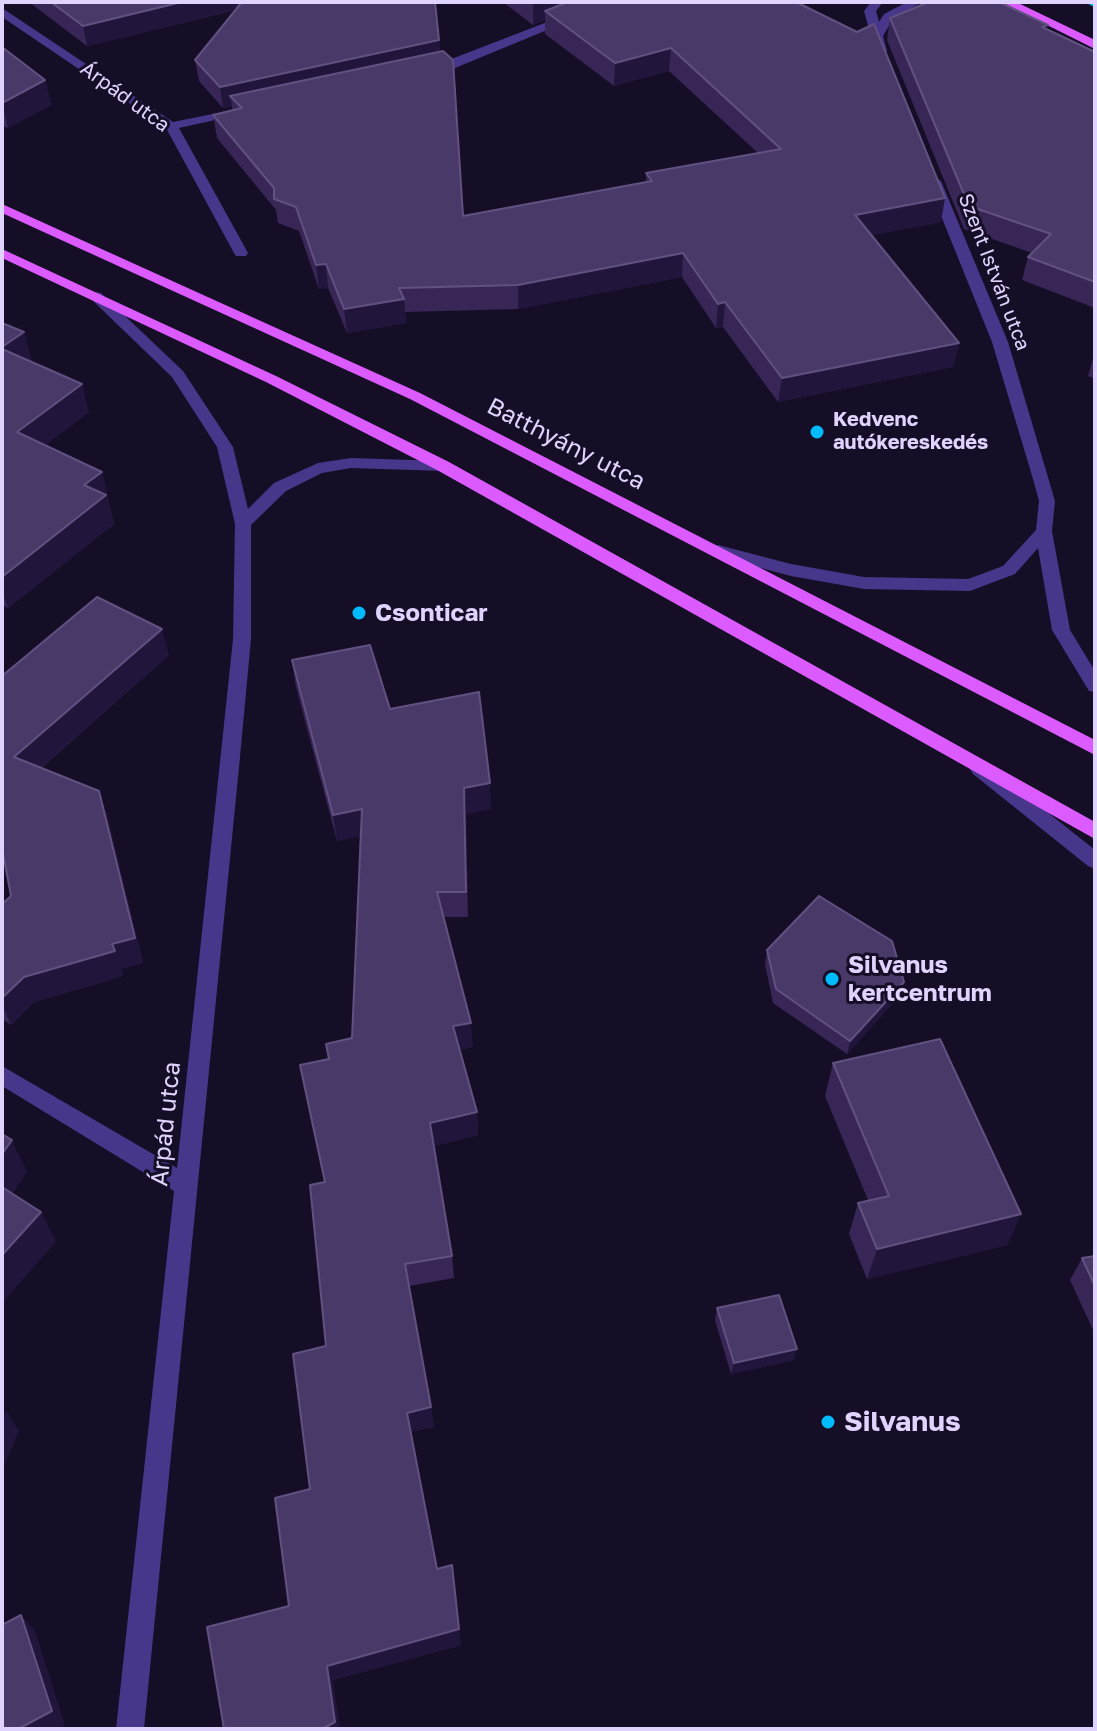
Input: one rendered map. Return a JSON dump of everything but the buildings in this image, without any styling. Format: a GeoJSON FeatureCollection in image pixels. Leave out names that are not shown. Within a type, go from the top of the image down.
{"type":"FeatureCollection","features":[{"type":"Feature","properties":{"kind":"main road"},"geometry":{"type":"LineString","coordinates":[[1007,2],[1095,45]]}},
{"type":"Feature","properties":{"kind":"main road","name":"Batthyány utca"},"geometry":{"type":"LineString","coordinates":[[2,208],[415,396],[1095,748]]}},
{"type":"Feature","properties":{"kind":"main road"},"geometry":{"type":"LineString","coordinates":[[2,253],[284,385],[443,466],[1095,831]]}},
{"type":"Feature","properties":{"kind":"street"},"geometry":{"type":"LineString","coordinates":[[420,72],[451,65],[609,2]]}},
{"type":"Feature","properties":{"kind":"street"},"geometry":{"type":"LineString","coordinates":[[877,2],[870,11],[888,66]]}},
{"type":"Feature","properties":{"kind":"street"},"geometry":{"type":"LineString","coordinates":[[876,37],[888,17],[916,2]]}},
{"type":"Feature","properties":{"kind":"street","name":"Árpád utca"},"geometry":{"type":"LineString","coordinates":[[2,12],[171,126],[241,253]]}},
{"type":"Feature","properties":{"kind":"street"},"geometry":{"type":"LineString","coordinates":[[171,126],[249,109]]}},
{"type":"Feature","properties":{"kind":"street","name":"Szent István utca"},"geometry":{"type":"LineString","coordinates":[[929,168],[1000,342],[1047,501],[1044,531],[1061,630],[1095,686]]}},
{"type":"Feature","properties":{"kind":"street","name":"Árpád utca"},"geometry":{"type":"LineString","coordinates":[[96,296],[178,374],[225,447],[243,524],[242,639],[237,698],[130,1729]]}},
{"type":"Feature","properties":{"kind":"street"},"geometry":{"type":"LineString","coordinates":[[243,524],[280,487],[318,468],[351,463],[443,466]]}},
{"type":"Feature","properties":{"kind":"street"},"geometry":{"type":"LineString","coordinates":[[718,551],[791,570],[864,583],[970,585],[1009,570],[1044,531]]}},
{"type":"Feature","properties":{"kind":"street"},"geometry":{"type":"LineString","coordinates":[[967,759],[1095,861]]}},
{"type":"Feature","properties":{"kind":"street"},"geometry":{"type":"LineString","coordinates":[[2,1075],[186,1186]]}},
{"type":"Feature","properties":{"kind":"tram line"},"geometry":{"type":"LineString","coordinates":[[1087,2],[1095,6]]}},
{"type":"Feature","properties":{"kind":"place","name":"Kedvenc autókereskedés"},"geometry":{"type":"Point","coordinates":[817,432]}},
{"type":"Feature","properties":{"kind":"place","name":"Csonticar"},"geometry":{"type":"Point","coordinates":[359,613]}},
{"type":"Feature","properties":{"kind":"place","name":"Silvanus kertcentrum"},"geometry":{"type":"Point","coordinates":[832,979]}},
{"type":"Feature","properties":{"kind":"place","name":"Silvanus"},"geometry":{"type":"Point","coordinates":[828,1422]}}]}
